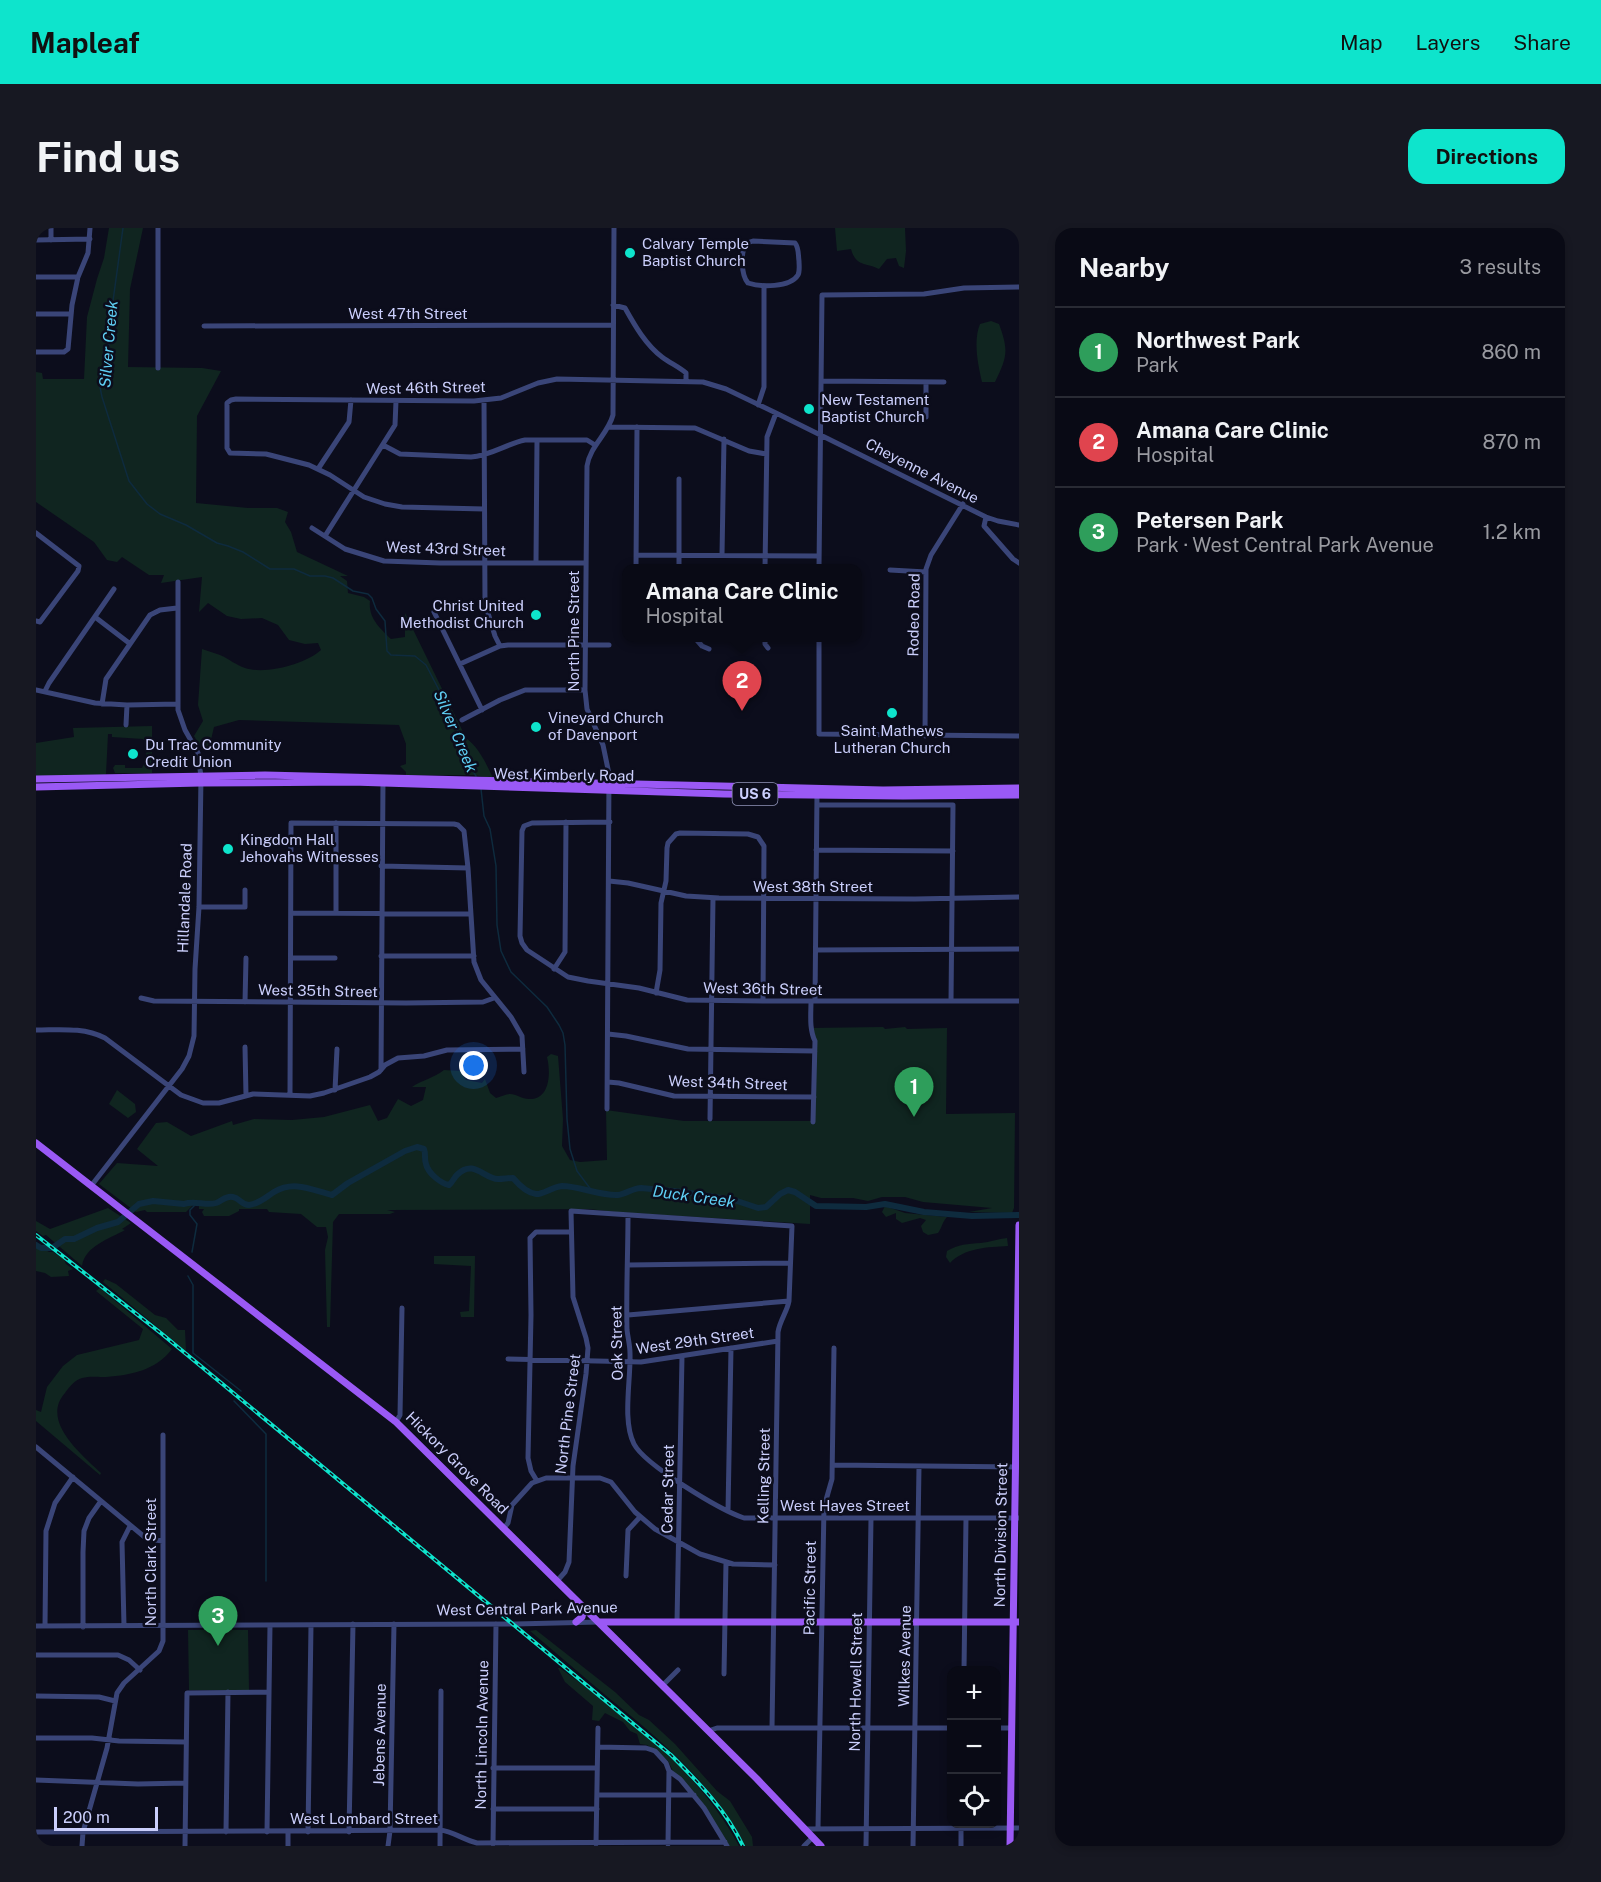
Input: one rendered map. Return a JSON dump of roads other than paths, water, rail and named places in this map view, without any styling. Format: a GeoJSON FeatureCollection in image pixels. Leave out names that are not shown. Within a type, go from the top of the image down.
{"type":"FeatureCollection","features":[{"type":"Feature","properties":{"kind":"main road","name":"West Kimberly Road"},"geometry":{"type":"LineString","coordinates":[[36,779],[383,780],[1019,795]]}},
{"type":"Feature","properties":{"kind":"main road","name":"West Kimberly Road"},"geometry":{"type":"LineString","coordinates":[[36,786],[200,780]]}},
{"type":"Feature","properties":{"kind":"main road","name":"West Kimberly Road"},"geometry":{"type":"LineString","coordinates":[[817,791],[1019,788]]}},
{"type":"Feature","properties":{"kind":"main road","name":"Hickory Grove Road"},"geometry":{"type":"LineString","coordinates":[[36,1143],[396,1422],[614,1636],[821,1846]]}},
{"type":"Feature","properties":{"kind":"main road","name":"North Division Street"},"geometry":{"type":"LineString","coordinates":[[1010,1846],[1011,1728],[1016,1622],[1019,1225]]}},
{"type":"Feature","properties":{"kind":"main road"},"geometry":{"type":"LineString","coordinates":[[576,1622],[582,1617],[584,1607]]}},
{"type":"Feature","properties":{"kind":"main road","name":"West Central Park Avenue"},"geometry":{"type":"LineString","coordinates":[[599,1622],[1016,1622]]}},
{"type":"Feature","properties":{"kind":"main road"},"geometry":{"type":"LineString","coordinates":[[614,1636],[614,1626],[621,1622]]}},
{"type":"Feature","properties":{"kind":"street"},"geometry":{"type":"LineString","coordinates":[[51,228],[51,240]]}},
{"type":"Feature","properties":{"kind":"street"},"geometry":{"type":"LineString","coordinates":[[36,351],[64,352],[69,349],[71,314],[78,277],[88,253],[90,228]]}},
{"type":"Feature","properties":{"kind":"street"},"geometry":{"type":"LineString","coordinates":[[158,228],[158,369]]}},
{"type":"Feature","properties":{"kind":"street"},"geometry":{"type":"LineString","coordinates":[[614,228],[613,415],[609,427],[695,428],[748,451],[766,454]]}},
{"type":"Feature","properties":{"kind":"street"},"geometry":{"type":"LineString","coordinates":[[36,240],[90,239]]}},
{"type":"Feature","properties":{"kind":"street"},"geometry":{"type":"LineString","coordinates":[[753,241],[795,243],[798,247],[799,273],[797,277],[780,285],[764,286],[748,283],[743,276],[744,245],[753,241]]}},
{"type":"Feature","properties":{"kind":"street"},"geometry":{"type":"LineString","coordinates":[[36,277],[78,277]]}},
{"type":"Feature","properties":{"kind":"street"},"geometry":{"type":"LineString","coordinates":[[758,405],[764,387],[764,286]]}},
{"type":"Feature","properties":{"kind":"street"},"geometry":{"type":"LineString","coordinates":[[819,564],[822,295],[924,294],[964,288],[1019,287]]}},
{"type":"Feature","properties":{"kind":"street"},"geometry":{"type":"LineString","coordinates":[[613,305],[619,305],[625,309],[649,344],[662,357],[686,373],[686,381]]}},
{"type":"Feature","properties":{"kind":"street"},"geometry":{"type":"LineString","coordinates":[[36,314],[71,314]]}},
{"type":"Feature","properties":{"kind":"street","name":"West 47th Street"},"geometry":{"type":"LineString","coordinates":[[204,326],[612,325]]}},
{"type":"Feature","properties":{"kind":"street","name":"West 46th Street"},"geometry":{"type":"LineString","coordinates":[[318,469],[266,454],[230,453],[227,448],[227,404],[236,399],[474,402],[509,396],[547,381],[569,379],[686,381]]}},
{"type":"Feature","properties":{"kind":"street","name":"Cheyenne Avenue"},"geometry":{"type":"LineString","coordinates":[[686,381],[712,384],[821,434],[986,517],[1019,525]]}},
{"type":"Feature","properties":{"kind":"street"},"geometry":{"type":"LineString","coordinates":[[822,381],[944,382]]}},
{"type":"Feature","properties":{"kind":"street"},"geometry":{"type":"LineString","coordinates":[[926,382],[926,417]]}},
{"type":"Feature","properties":{"kind":"street"},"geometry":{"type":"LineString","coordinates":[[351,400],[349,423],[318,469],[375,502],[402,507],[484,509]]}},
{"type":"Feature","properties":{"kind":"street"},"geometry":{"type":"LineString","coordinates":[[484,400],[485,603],[500,646]]}},
{"type":"Feature","properties":{"kind":"street"},"geometry":{"type":"LineString","coordinates":[[325,536],[395,425],[396,401]]}},
{"type":"Feature","properties":{"kind":"street"},"geometry":{"type":"LineString","coordinates":[[765,564],[766,454],[768,430],[776,413]]}},
{"type":"Feature","properties":{"kind":"street","name":"North Pine Street"},"geometry":{"type":"LineString","coordinates":[[607,1109],[609,786],[603,745],[587,709],[585,645],[587,466],[588,458],[595,445],[609,427]]}},
{"type":"Feature","properties":{"kind":"street"},"geometry":{"type":"LineString","coordinates":[[636,564],[637,428]]}},
{"type":"Feature","properties":{"kind":"street"},"geometry":{"type":"LineString","coordinates":[[722,555],[724,439]]}},
{"type":"Feature","properties":{"kind":"street"},"geometry":{"type":"LineString","coordinates":[[383,445],[393,451],[411,455],[471,456],[485,454],[515,442],[537,440],[586,440],[595,445]]}},
{"type":"Feature","properties":{"kind":"street"},"geometry":{"type":"LineString","coordinates":[[536,563],[537,440]]}},
{"type":"Feature","properties":{"kind":"street"},"geometry":{"type":"LineString","coordinates":[[679,479],[679,564]]}},
{"type":"Feature","properties":{"kind":"street","name":"Rodeo Road"},"geometry":{"type":"LineString","coordinates":[[925,736],[926,572],[931,555],[963,504]]}},
{"type":"Feature","properties":{"kind":"street"},"geometry":{"type":"LineString","coordinates":[[986,517],[984,526],[1019,563]]}},
{"type":"Feature","properties":{"kind":"street","name":"West 43rd Street"},"geometry":{"type":"LineString","coordinates":[[312,528],[345,549],[384,561],[586,563]]}},
{"type":"Feature","properties":{"kind":"street"},"geometry":{"type":"LineString","coordinates":[[36,533],[79,566],[78,571],[40,622],[37,621]]}},
{"type":"Feature","properties":{"kind":"street"},"geometry":{"type":"LineString","coordinates":[[636,555],[819,556]]}},
{"type":"Feature","properties":{"kind":"street"},"geometry":{"type":"LineString","coordinates":[[890,570],[926,572]]}},
{"type":"Feature","properties":{"kind":"street","name":"Hillandale Road"},"geometry":{"type":"LineString","coordinates":[[91,1186],[169,1087],[189,1056],[194,1036],[199,906],[200,780],[198,753],[183,724],[178,704],[178,582]]}},
{"type":"Feature","properties":{"kind":"street"},"geometry":{"type":"LineString","coordinates":[[45,691],[114,589]]}},
{"type":"Feature","properties":{"kind":"street"},"geometry":{"type":"LineString","coordinates":[[102,704],[106,679],[150,615],[160,610],[177,608]]}},
{"type":"Feature","properties":{"kind":"street"},"geometry":{"type":"LineString","coordinates":[[434,612],[482,710]]}},
{"type":"Feature","properties":{"kind":"street"},"geometry":{"type":"LineString","coordinates":[[95,617],[129,643]]}},
{"type":"Feature","properties":{"kind":"street"},"geometry":{"type":"LineString","coordinates":[[698,642],[709,649]]}},
{"type":"Feature","properties":{"kind":"street"},"geometry":{"type":"LineString","coordinates":[[765,642],[768,648]]}},
{"type":"Feature","properties":{"kind":"street"},"geometry":{"type":"LineString","coordinates":[[819,642],[819,735],[1019,736]]}},
{"type":"Feature","properties":{"kind":"street"},"geometry":{"type":"LineString","coordinates":[[460,664],[500,646],[609,645]]}},
{"type":"Feature","properties":{"kind":"street"},"geometry":{"type":"LineString","coordinates":[[36,690],[102,704],[178,704]]}},
{"type":"Feature","properties":{"kind":"street"},"geometry":{"type":"LineString","coordinates":[[462,720],[525,690],[585,690]]}},
{"type":"Feature","properties":{"kind":"street"},"geometry":{"type":"LineString","coordinates":[[126,725],[127,705]]}},
{"type":"Feature","properties":{"kind":"street"},"geometry":{"type":"LineString","coordinates":[[381,1070],[383,780]]}},
{"type":"Feature","properties":{"kind":"street"},"geometry":{"type":"LineString","coordinates":[[813,1122],[815,1041],[811,1024],[816,950],[817,791]]}},
{"type":"Feature","properties":{"kind":"street"},"geometry":{"type":"LineString","coordinates":[[817,805],[953,805],[951,1001]]}},
{"type":"Feature","properties":{"kind":"street"},"geometry":{"type":"LineString","coordinates":[[554,969],[565,952],[566,822],[610,822]]}},
{"type":"Feature","properties":{"kind":"street","name":"West 36th Street"},"geometry":{"type":"LineString","coordinates":[[566,822],[532,823],[524,826],[521,836],[520,936],[527,950],[568,977],[639,988],[687,1000],[1019,1000]]}},
{"type":"Feature","properties":{"kind":"street"},"geometry":{"type":"LineString","coordinates":[[290,1095],[291,823],[454,824],[464,831],[476,970],[522,1036],[524,1072]]}},
{"type":"Feature","properties":{"kind":"street"},"geometry":{"type":"LineString","coordinates":[[336,823],[336,913]]}},
{"type":"Feature","properties":{"kind":"street"},"geometry":{"type":"LineString","coordinates":[[656,993],[660,970],[661,903],[667,872],[668,843],[672,837],[680,834],[748,834],[758,837],[764,846],[763,1001]]}},
{"type":"Feature","properties":{"kind":"street"},"geometry":{"type":"LineString","coordinates":[[816,850],[953,850]]}},
{"type":"Feature","properties":{"kind":"street"},"geometry":{"type":"LineString","coordinates":[[381,866],[468,868]]}},
{"type":"Feature","properties":{"kind":"street","name":"West 38th Street"},"geometry":{"type":"LineString","coordinates":[[609,881],[686,896],[713,898],[1019,897]]}},
{"type":"Feature","properties":{"kind":"street"},"geometry":{"type":"LineString","coordinates":[[199,906],[245,907],[245,890]]}},
{"type":"Feature","properties":{"kind":"street"},"geometry":{"type":"LineString","coordinates":[[710,1119],[713,898]]}},
{"type":"Feature","properties":{"kind":"street"},"geometry":{"type":"LineString","coordinates":[[291,913],[471,914]]}},
{"type":"Feature","properties":{"kind":"street"},"geometry":{"type":"LineString","coordinates":[[816,950],[1019,949]]}},
{"type":"Feature","properties":{"kind":"street"},"geometry":{"type":"LineString","coordinates":[[381,956],[474,956]]}},
{"type":"Feature","properties":{"kind":"street"},"geometry":{"type":"LineString","coordinates":[[245,1002],[246,958]]}},
{"type":"Feature","properties":{"kind":"street"},"geometry":{"type":"LineString","coordinates":[[291,958],[335,958]]}},
{"type":"Feature","properties":{"kind":"street","name":"West 35th Street"},"geometry":{"type":"LineString","coordinates":[[141,998],[154,1001],[381,1003],[483,1002],[494,998]]}},
{"type":"Feature","properties":{"kind":"street"},"geometry":{"type":"LineString","coordinates":[[36,1030],[84,1030],[95,1033],[186,1098],[197,1102],[219,1103],[262,1094],[310,1096],[335,1090],[370,1077],[398,1058],[424,1056],[447,1050],[523,1049]]}},
{"type":"Feature","properties":{"kind":"street"},"geometry":{"type":"LineString","coordinates":[[608,1034],[679,1048],[815,1051]]}},
{"type":"Feature","properties":{"kind":"street"},"geometry":{"type":"LineString","coordinates":[[245,1047],[246,1096]]}},
{"type":"Feature","properties":{"kind":"street"},"geometry":{"type":"LineString","coordinates":[[335,1090],[337,1049]]}},
{"type":"Feature","properties":{"kind":"street","name":"West 34th Street"},"geometry":{"type":"LineString","coordinates":[[608,1082],[674,1096],[814,1097]]}},
{"type":"Feature","properties":{"kind":"street","name":"North Pine Street"},"geometry":{"type":"LineString","coordinates":[[557,1581],[565,1572],[569,1562],[572,1478],[587,1361],[586,1338],[573,1297],[571,1211],[628,1215]]}},
{"type":"Feature","properties":{"kind":"street","name":"Kelling Street"},"geometry":{"type":"LineString","coordinates":[[628,1215],[792,1226],[789,1301],[779,1324],[778,1341],[772,1728]]}},
{"type":"Feature","properties":{"kind":"street","name":"Oak Street"},"geometry":{"type":"LineString","coordinates":[[628,1215],[630,1362],[628,1419],[636,1448],[651,1463]]}},
{"type":"Feature","properties":{"kind":"street"},"geometry":{"type":"LineString","coordinates":[[537,1481],[531,1471],[528,1458],[530,1238],[533,1233],[571,1232]]}},
{"type":"Feature","properties":{"kind":"street"},"geometry":{"type":"LineString","coordinates":[[628,1265],[790,1263]]}},
{"type":"Feature","properties":{"kind":"street"},"geometry":{"type":"LineString","coordinates":[[628,1314],[789,1301]]}},
{"type":"Feature","properties":{"kind":"street"},"geometry":{"type":"LineString","coordinates":[[396,1422],[400,1415],[402,1308]]}},
{"type":"Feature","properties":{"kind":"street","name":"West 29th Street"},"geometry":{"type":"LineString","coordinates":[[508,1359],[630,1362],[778,1341]]}},
{"type":"Feature","properties":{"kind":"street"},"geometry":{"type":"LineString","coordinates":[[728,1511],[731,1348]]}},
{"type":"Feature","properties":{"kind":"street","name":"Pacific Street"},"geometry":{"type":"LineString","coordinates":[[818,1828],[824,1507],[832,1479],[833,1465],[834,1348]]}},
{"type":"Feature","properties":{"kind":"street","name":"Cedar Street"},"geometry":{"type":"LineString","coordinates":[[677,1622],[682,1356]]}},
{"type":"Feature","properties":{"kind":"street","name":"North Clark Street"},"geometry":{"type":"LineString","coordinates":[[82,1846],[83,1832],[98,1782],[117,1693],[159,1651],[164,1641],[163,1436]]}},
{"type":"Feature","properties":{"kind":"street"},"geometry":{"type":"LineString","coordinates":[[37,1450],[74,1477],[147,1539],[163,1541]]}},
{"type":"Feature","properties":{"kind":"street","name":"West Hayes Street"},"geometry":{"type":"LineString","coordinates":[[651,1463],[728,1511],[744,1518],[1016,1518]]}},
{"type":"Feature","properties":{"kind":"street"},"geometry":{"type":"LineString","coordinates":[[833,1465],[1017,1467]]}},
{"type":"Feature","properties":{"kind":"street","name":"Wilkes Avenue"},"geometry":{"type":"LineString","coordinates":[[913,1846],[919,1467]]}},
{"type":"Feature","properties":{"kind":"street"},"geometry":{"type":"LineString","coordinates":[[45,1626],[46,1531],[54,1503],[74,1477]]}},
{"type":"Feature","properties":{"kind":"street"},"geometry":{"type":"LineString","coordinates":[[504,1528],[508,1523],[512,1505],[525,1490],[537,1481],[546,1478],[600,1478],[611,1482],[640,1516],[655,1529],[700,1554],[733,1564],[775,1566]]}},
{"type":"Feature","properties":{"kind":"street"},"geometry":{"type":"LineString","coordinates":[[83,1626],[84,1531],[100,1501]]}},
{"type":"Feature","properties":{"kind":"street"},"geometry":{"type":"LineString","coordinates":[[626,1576],[628,1530],[640,1516]]}},
{"type":"Feature","properties":{"kind":"street","name":"North Howell Street"},"geometry":{"type":"LineString","coordinates":[[866,1846],[871,1518]]}},
{"type":"Feature","properties":{"kind":"street"},"geometry":{"type":"LineString","coordinates":[[964,1666],[966,1518]]}},
{"type":"Feature","properties":{"kind":"street"},"geometry":{"type":"LineString","coordinates":[[124,1626],[122,1542],[130,1526]]}},
{"type":"Feature","properties":{"kind":"street"},"geometry":{"type":"LineString","coordinates":[[724,1674],[726,1562]]}},
{"type":"Feature","properties":{"kind":"street","name":"West Central Park Avenue"},"geometry":{"type":"LineString","coordinates":[[36,1626],[599,1622]]}},
{"type":"Feature","properties":{"kind":"street"},"geometry":{"type":"LineString","coordinates":[[350,1832],[353,1624]]}},
{"type":"Feature","properties":{"kind":"street","name":"Jebens Avenue"},"geometry":{"type":"LineString","coordinates":[[388,1846],[394,1624]]}},
{"type":"Feature","properties":{"kind":"street","name":"North Lincoln Avenue"},"geometry":{"type":"LineString","coordinates":[[493,1845],[496,1624]]}},
{"type":"Feature","properties":{"kind":"street"},"geometry":{"type":"LineString","coordinates":[[267,1832],[270,1625]]}},
{"type":"Feature","properties":{"kind":"street"},"geometry":{"type":"LineString","coordinates":[[308,1832],[311,1625]]}},
{"type":"Feature","properties":{"kind":"street"},"geometry":{"type":"LineString","coordinates":[[36,1655],[118,1655],[129,1660],[140,1670]]}},
{"type":"Feature","properties":{"kind":"street"},"geometry":{"type":"LineString","coordinates":[[662,1686],[678,1671]]}},
{"type":"Feature","properties":{"kind":"street"},"geometry":{"type":"LineString","coordinates":[[440,1846],[441,1691]]}},
{"type":"Feature","properties":{"kind":"street"},"geometry":{"type":"LineString","coordinates":[[226,1832],[228,1692]]}},
{"type":"Feature","properties":{"kind":"street"},"geometry":{"type":"LineString","coordinates":[[185,1846],[187,1693],[269,1692]]}},
{"type":"Feature","properties":{"kind":"street"},"geometry":{"type":"LineString","coordinates":[[36,1696],[99,1697],[115,1701]]}},
{"type":"Feature","properties":{"kind":"street"},"geometry":{"type":"LineString","coordinates":[[596,1845],[598,1728]]}},
{"type":"Feature","properties":{"kind":"street"},"geometry":{"type":"LineString","coordinates":[[708,1731],[717,1728],[947,1728]]}},
{"type":"Feature","properties":{"kind":"street"},"geometry":{"type":"LineString","coordinates":[[1001,1728],[1011,1728]]}},
{"type":"Feature","properties":{"kind":"street"},"geometry":{"type":"LineString","coordinates":[[36,1738],[186,1742]]}},
{"type":"Feature","properties":{"kind":"street"},"geometry":{"type":"LineString","coordinates":[[598,1747],[646,1748],[655,1751],[666,1763],[669,1771],[668,1844]]}},
{"type":"Feature","properties":{"kind":"street"},"geometry":{"type":"LineString","coordinates":[[493,1768],[597,1768]]}},
{"type":"Feature","properties":{"kind":"street"},"geometry":{"type":"LineString","coordinates":[[669,1771],[680,1779],[694,1795],[726,1844]]}},
{"type":"Feature","properties":{"kind":"street"},"geometry":{"type":"LineString","coordinates":[[1010,1773],[1019,1773]]}},
{"type":"Feature","properties":{"kind":"street"},"geometry":{"type":"LineString","coordinates":[[36,1780],[138,1784],[186,1783]]}},
{"type":"Feature","properties":{"kind":"street"},"geometry":{"type":"LineString","coordinates":[[597,1795],[694,1795]]}},
{"type":"Feature","properties":{"kind":"street"},"geometry":{"type":"LineString","coordinates":[[493,1809],[597,1809]]}},
{"type":"Feature","properties":{"kind":"street"},"geometry":{"type":"LineString","coordinates":[[803,1828],[947,1827]]}},
{"type":"Feature","properties":{"kind":"street"},"geometry":{"type":"LineString","coordinates":[[961,1828],[961,1846]]}},
{"type":"Feature","properties":{"kind":"street"},"geometry":{"type":"LineString","coordinates":[[1001,1828],[1019,1828]]}},
{"type":"Feature","properties":{"kind":"street","name":"West Lombard Street"},"geometry":{"type":"LineString","coordinates":[[36,1832],[440,1830],[469,1841],[493,1845],[726,1844]]}},
{"type":"Feature","properties":{"kind":"street"},"geometry":{"type":"LineString","coordinates":[[288,1832],[288,1846]]}},
{"type":"Feature","properties":{"kind":"street"},"geometry":{"type":"LineString","coordinates":[[804,1846],[813,1838]]}},
{"type":"Feature","properties":{"kind":"waterway","name":"Silver Creek"},"geometry":{"type":"LineString","coordinates":[[123,228],[113,301],[109,313],[110,340],[100,387],[129,481],[147,504],[160,514],[186,525],[217,543],[243,552],[270,569],[294,569],[310,576],[333,578],[353,591],[368,594],[385,621],[387,651],[391,655],[415,656],[426,665],[451,713],[462,742],[463,756],[476,776]]}},
{"type":"Feature","properties":{"kind":"waterway"},"geometry":{"type":"LineString","coordinates":[[1013,228],[1019,230]]}},
{"type":"Feature","properties":{"kind":"waterway","name":"Silver Creek"},"geometry":{"type":"LineString","coordinates":[[481,789],[484,816],[490,829],[496,866],[497,925],[501,951],[511,972],[547,1007],[563,1033],[570,1149],[577,1171],[592,1191]]}},
{"type":"Feature","properties":{"kind":"waterway","name":"Duck Creek"},"geometry":{"type":"LineString","coordinates":[[36,1245],[41,1248],[52,1248],[65,1239],[74,1239],[97,1228],[118,1222],[139,1204],[153,1201],[212,1204],[231,1197],[249,1205],[259,1202],[281,1188],[296,1186],[332,1195],[348,1183],[405,1151],[417,1147],[424,1149],[426,1164],[432,1174],[449,1185],[458,1174],[469,1168],[493,1178],[513,1178],[526,1190],[536,1194],[562,1186],[611,1195],[641,1188],[734,1200],[758,1208],[766,1207],[788,1190],[816,1206],[866,1207],[885,1204],[924,1212],[972,1216],[1019,1215]]}},
{"type":"Feature","properties":{"kind":"waterway"},"geometry":{"type":"LineString","coordinates":[[192,1252],[197,1224],[190,1215],[190,1210],[197,1203]]}},
{"type":"Feature","properties":{"kind":"waterway"},"geometry":{"type":"LineString","coordinates":[[188,1276],[193,1285],[193,1353],[241,1391]]}},
{"type":"Feature","properties":{"kind":"waterway"},"geometry":{"type":"LineString","coordinates":[[234,1401],[266,1434],[266,1581]]}},
{"type":"Feature","properties":{"kind":"railway"},"geometry":{"type":"LineString","coordinates":[[36,1235],[162,1334],[671,1755],[720,1809],[743,1846]]}},
{"type":"Feature","properties":{"kind":"place","name":"Calvary Temple Baptist Church"},"geometry":{"type":"Point","coordinates":[630,253]}},
{"type":"Feature","properties":{"kind":"place","name":"New Testament Baptist Church"},"geometry":{"type":"Point","coordinates":[809,409]}},
{"type":"Feature","properties":{"kind":"place","name":"Christ United Methodist Church"},"geometry":{"type":"Point","coordinates":[536,615]}},
{"type":"Feature","properties":{"kind":"place","name":"Amana Care Clinic"},"geometry":{"type":"Point","coordinates":[742,711]}},
{"type":"Feature","properties":{"kind":"place","name":"Saint Mathews Lutheran Church"},"geometry":{"type":"Point","coordinates":[892,713]}},
{"type":"Feature","properties":{"kind":"place","name":"Vineyard Church of Davenport"},"geometry":{"type":"Point","coordinates":[536,727]}},
{"type":"Feature","properties":{"kind":"place","name":"Du Trac Community Credit Union"},"geometry":{"type":"Point","coordinates":[133,754]}},
{"type":"Feature","properties":{"kind":"place","name":"Kingdom Hall Jehovahs Witnesses"},"geometry":{"type":"Point","coordinates":[228,849]}},
{"type":"Feature","properties":{"kind":"place","name":"Northwest Park"},"geometry":{"type":"Point","coordinates":[914,1117]}},
{"type":"Feature","properties":{"kind":"place","name":"Petersen Park"},"geometry":{"type":"Point","coordinates":[218,1646]}}]}
